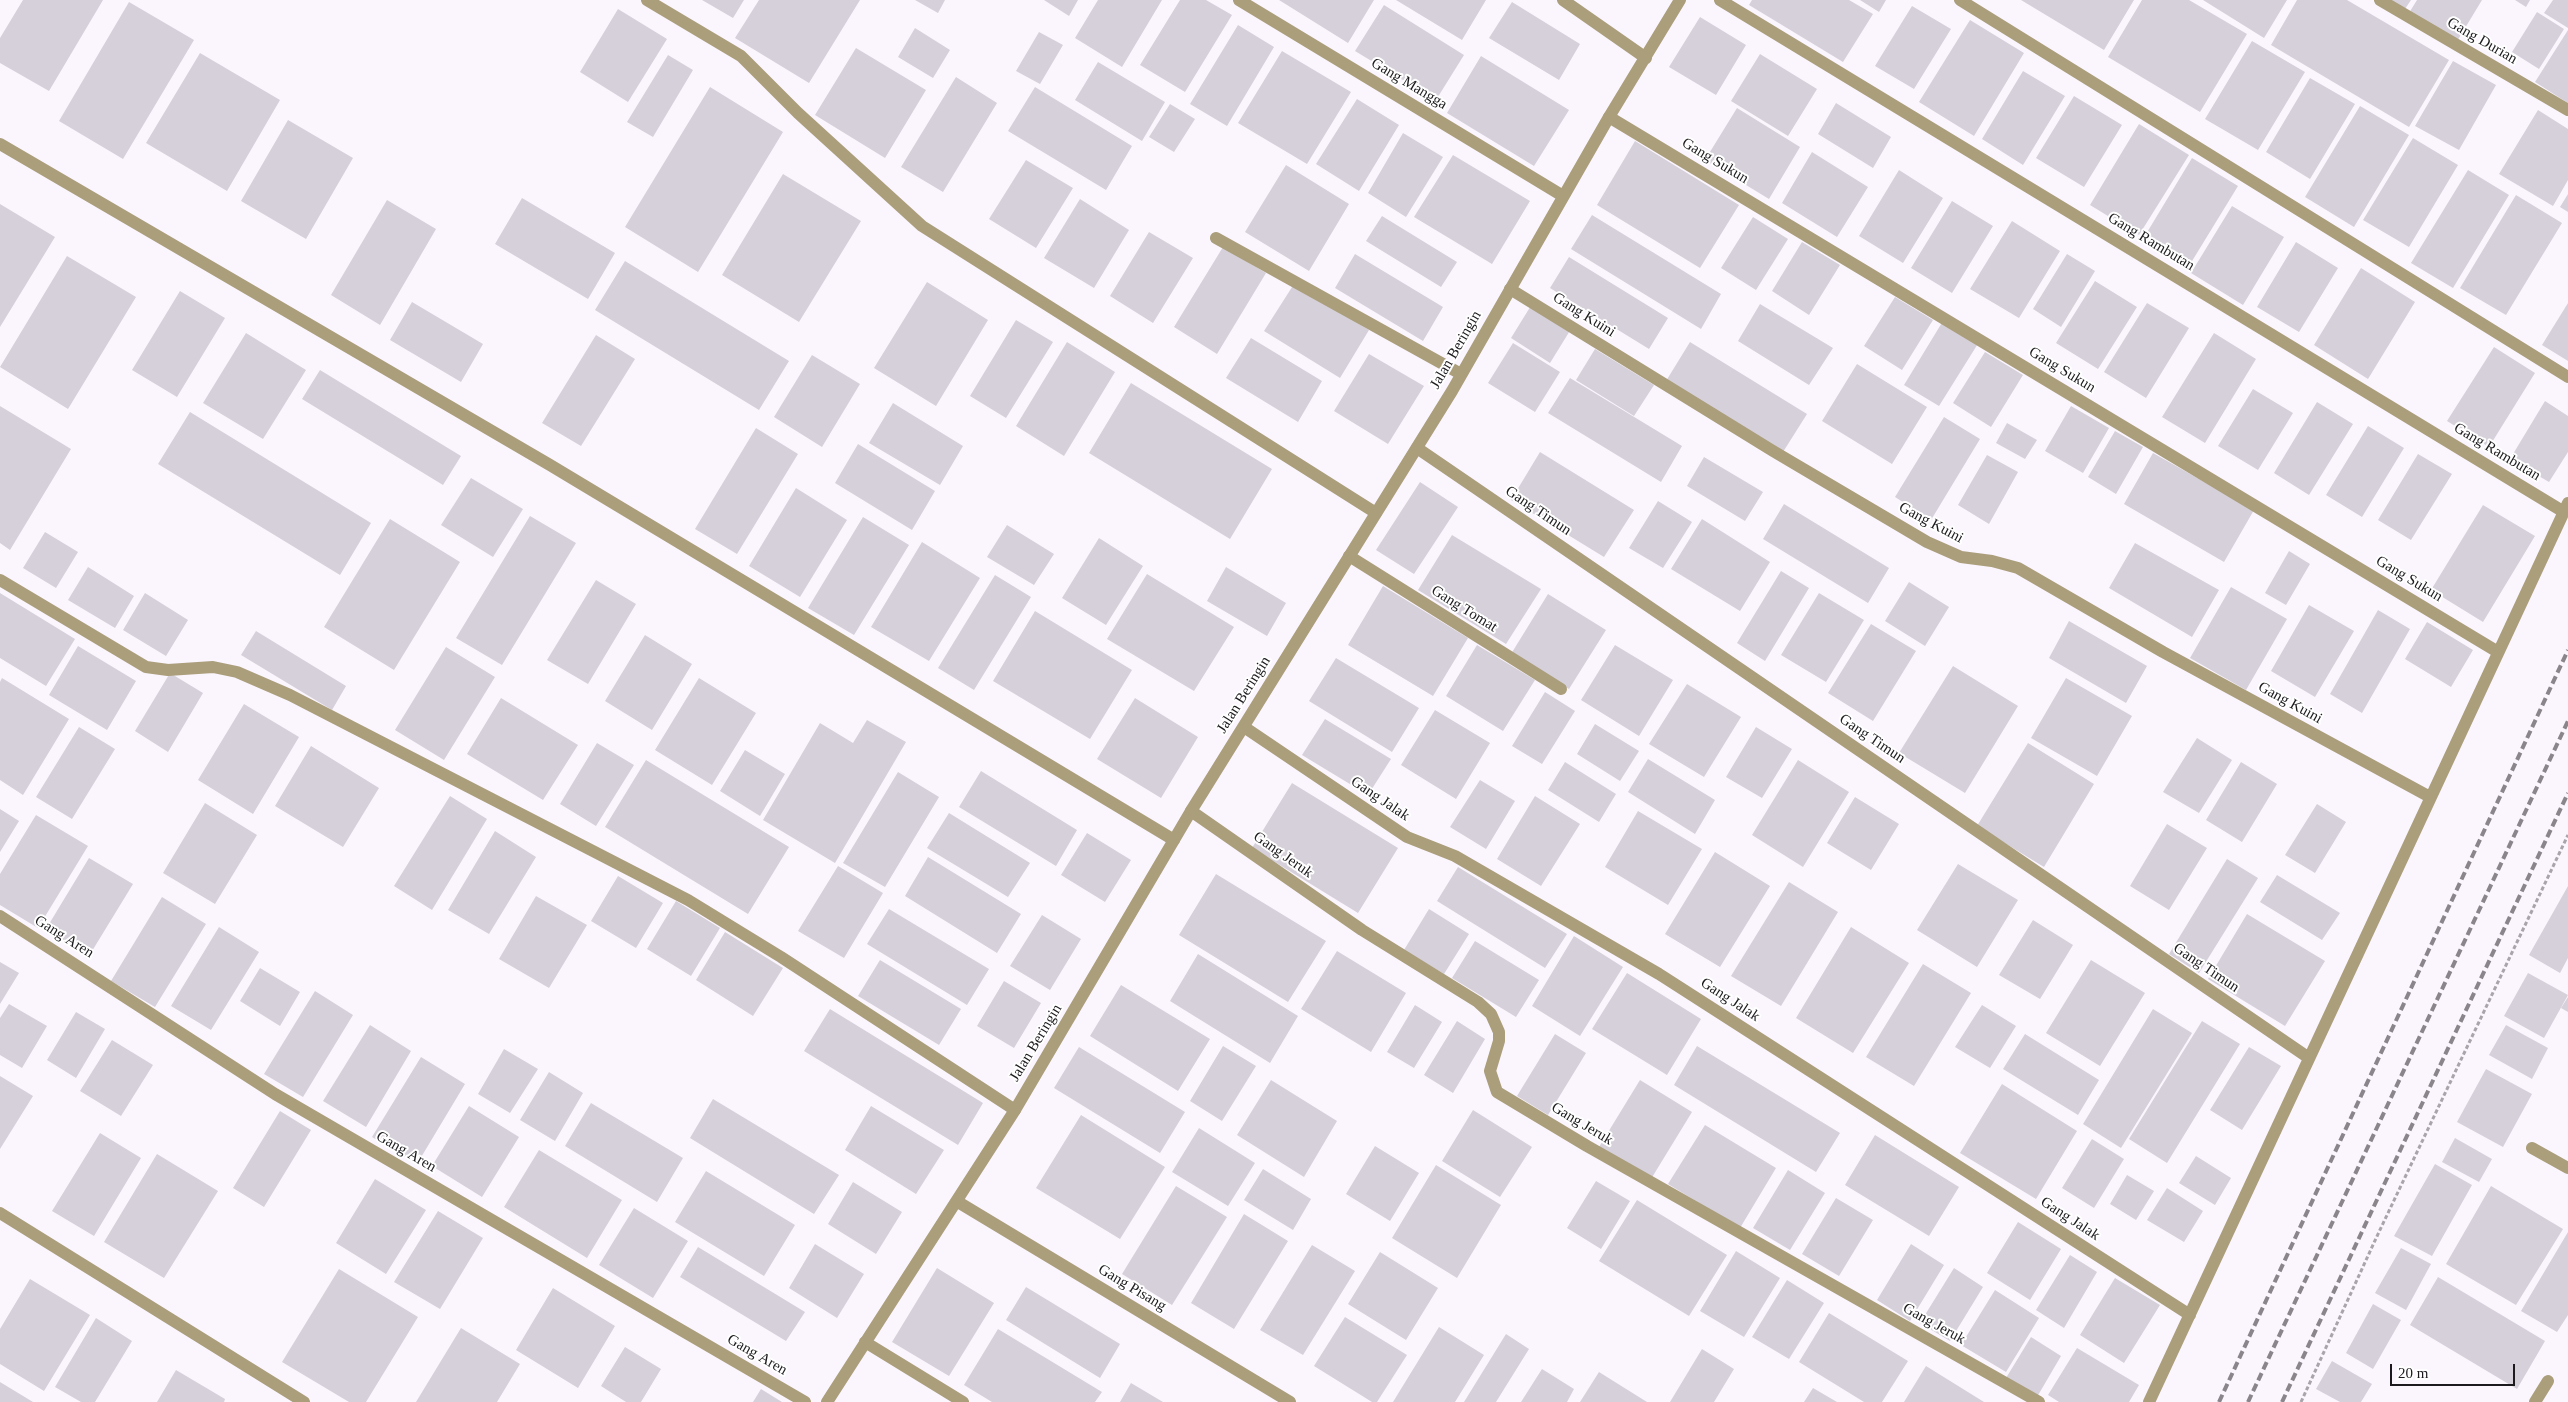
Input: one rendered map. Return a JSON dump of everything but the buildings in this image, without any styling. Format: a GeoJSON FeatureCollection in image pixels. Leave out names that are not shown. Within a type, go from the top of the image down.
{"type":"FeatureCollection","features":[{"type":"Feature","properties":{"kind":"street"},"geometry":{"type":"LineString","coordinates":[[648,0],[741,56],[798,113],[922,226],[1376,513]]}},
{"type":"Feature","properties":{"kind":"street","name":"Gang Mangga"},"geometry":{"type":"LineString","coordinates":[[1239,0],[1563,196]]}},
{"type":"Feature","properties":{"kind":"street"},"geometry":{"type":"LineString","coordinates":[[1564,0],[1646,58]]}},
{"type":"Feature","properties":{"kind":"street","name":"Jalan Beringin"},"geometry":{"type":"LineString","coordinates":[[827,1402],[958,1202],[1191,811],[1417,448],[1609,117],[1680,0]]}},
{"type":"Feature","properties":{"kind":"street","name":"Gang Rambutan"},"geometry":{"type":"LineString","coordinates":[[1720,0],[2566,507]]}},
{"type":"Feature","properties":{"kind":"street"},"geometry":{"type":"LineString","coordinates":[[1960,0],[2568,377]]}},
{"type":"Feature","properties":{"kind":"street","name":"Gang Durian"},"geometry":{"type":"LineString","coordinates":[[2380,0],[2568,110]]}},
{"type":"Feature","properties":{"kind":"street","name":"Gang Sukun"},"geometry":{"type":"LineString","coordinates":[[1609,117],[2498,652]]}},
{"type":"Feature","properties":{"kind":"street"},"geometry":{"type":"LineString","coordinates":[[0,144],[550,465],[1174,840]]}},
{"type":"Feature","properties":{"kind":"street"},"geometry":{"type":"LineString","coordinates":[[1216,238],[1461,374]]}},
{"type":"Feature","properties":{"kind":"street","name":"Gang Kuini"},"geometry":{"type":"LineString","coordinates":[[1510,288],[1773,451],[1927,542],[1961,557],[1992,561],[2018,568],[2163,652],[2430,797]]}},
{"type":"Feature","properties":{"kind":"street","name":"Gang Timun"},"geometry":{"type":"LineString","coordinates":[[1417,448],[2309,1058]]}},
{"type":"Feature","properties":{"kind":"street"},"geometry":{"type":"LineString","coordinates":[[2148,1402],[2566,507]]}},
{"type":"Feature","properties":{"kind":"street","name":"Gang Tomat"},"geometry":{"type":"LineString","coordinates":[[1350,556],[1561,689]]}},
{"type":"Feature","properties":{"kind":"street"},"geometry":{"type":"LineString","coordinates":[[0,580],[146,667],[168,670],[213,667],[237,672],[290,695],[688,900],[781,957],[1014,1110]]}},
{"type":"Feature","properties":{"kind":"street","name":"Gang Jalak"},"geometry":{"type":"LineString","coordinates":[[1244,727],[1407,837],[1456,856],[1659,974],[2190,1315]]}},
{"type":"Feature","properties":{"kind":"street","name":"Gang Jeruk"},"geometry":{"type":"LineString","coordinates":[[1191,811],[1362,930],[1478,1002],[1491,1014],[1499,1032],[1499,1041],[1490,1071],[1496,1092],[1595,1151],[2039,1402]]}},
{"type":"Feature","properties":{"kind":"street","name":"Gang Aren"},"geometry":{"type":"LineString","coordinates":[[0,916],[275,1094],[805,1402]]}},
{"type":"Feature","properties":{"kind":"street"},"geometry":{"type":"LineString","coordinates":[[2532,1148],[2568,1168]]}},
{"type":"Feature","properties":{"kind":"street","name":"Gang Pisang"},"geometry":{"type":"LineString","coordinates":[[958,1202],[1290,1402]]}},
{"type":"Feature","properties":{"kind":"street"},"geometry":{"type":"LineString","coordinates":[[0,1213],[304,1402]]}},
{"type":"Feature","properties":{"kind":"street"},"geometry":{"type":"LineString","coordinates":[[865,1342],[963,1402]]}},
{"type":"Feature","properties":{"kind":"street"},"geometry":{"type":"LineString","coordinates":[[2536,1402],[2548,1381]]}},
{"type":"Feature","properties":{"kind":"path"},"geometry":{"type":"LineString","coordinates":[[2301,1402],[2378,1234],[2568,835]]}},
{"type":"Feature","properties":{"kind":"railway"},"geometry":{"type":"LineString","coordinates":[[2219,1402],[2568,650]]}},
{"type":"Feature","properties":{"kind":"railway"},"geometry":{"type":"LineString","coordinates":[[2248,1402],[2568,721]]}},
{"type":"Feature","properties":{"kind":"railway"},"geometry":{"type":"LineString","coordinates":[[2282,1402],[2568,793]]}}]}
